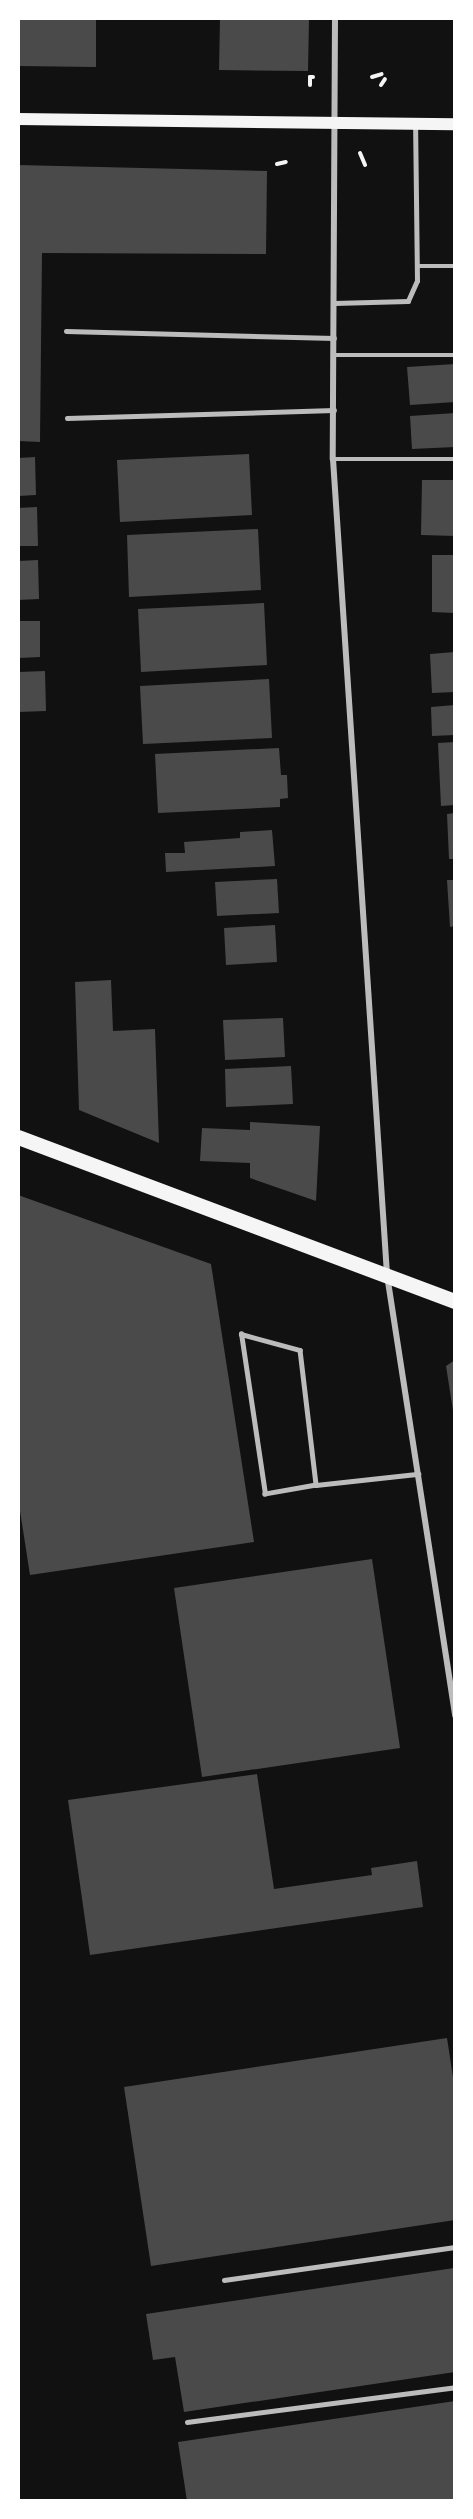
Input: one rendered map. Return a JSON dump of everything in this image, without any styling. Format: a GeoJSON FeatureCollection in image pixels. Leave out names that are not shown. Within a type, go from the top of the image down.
{"type":"FeatureCollection","features":[{"type":"Feature","properties":{"kind":"main road"},"geometry":{"type":"LineString","coordinates":[[18,119],[455,124]]}},
{"type":"Feature","properties":{"kind":"main road"},"geometry":{"type":"LineString","coordinates":[[18,1137],[455,1301]]}},
{"type":"Feature","properties":{"kind":"street"},"geometry":{"type":"LineString","coordinates":[[335,18],[333,459],[387,1275],[455,1716]]}},
{"type":"Feature","properties":{"kind":"lane"},"geometry":{"type":"LineString","coordinates":[[389,18],[399,18]]}},
{"type":"Feature","properties":{"kind":"lane"},"geometry":{"type":"LineString","coordinates":[[334,303],[408,301],[417,281],[415,123]]}},
{"type":"Feature","properties":{"kind":"lane"},"geometry":{"type":"LineString","coordinates":[[417,266],[455,266]]}},
{"type":"Feature","properties":{"kind":"lane"},"geometry":{"type":"LineString","coordinates":[[66,331],[334,338]]}},
{"type":"Feature","properties":{"kind":"lane"},"geometry":{"type":"LineString","coordinates":[[334,355],[455,355]]}},
{"type":"Feature","properties":{"kind":"lane"},"geometry":{"type":"LineString","coordinates":[[67,418],[334,410]]}},
{"type":"Feature","properties":{"kind":"lane"},"geometry":{"type":"LineString","coordinates":[[333,459],[455,459]]}},
{"type":"Feature","properties":{"kind":"lane"},"geometry":{"type":"LineString","coordinates":[[316,1485],[300,1350],[241,1334],[265,1494],[316,1485],[418,1474]]}},
{"type":"Feature","properties":{"kind":"lane"},"geometry":{"type":"LineString","coordinates":[[225,2280],[455,2247]]}},
{"type":"Feature","properties":{"kind":"lane"},"geometry":{"type":"LineString","coordinates":[[187,2421],[455,2387]]}},
{"type":"Feature","properties":{"kind":"path"},"geometry":{"type":"LineString","coordinates":[[372,77],[382,74]]}},
{"type":"Feature","properties":{"kind":"path"},"geometry":{"type":"LineString","coordinates":[[310,76],[310,85]]}},
{"type":"Feature","properties":{"kind":"path"},"geometry":{"type":"LineString","coordinates":[[381,85],[385,79]]}},
{"type":"Feature","properties":{"kind":"path"},"geometry":{"type":"LineString","coordinates":[[360,153],[365,165]]}},
{"type":"Feature","properties":{"kind":"path"},"geometry":{"type":"LineString","coordinates":[[282,157],[276,164],[286,162]]}},
{"type":"Feature","properties":{"kind":"building"},"geometry":{"type":"Polygon","coordinates":[[[18,18],[96,18],[96,67],[18,66],[18,18]]]}},
{"type":"Feature","properties":{"kind":"building"},"geometry":{"type":"Polygon","coordinates":[[[220,18],[309,18],[308,71],[219,70],[220,18]]]}},
{"type":"Feature","properties":{"kind":"building"},"geometry":{"type":"Polygon","coordinates":[[[18,165],[267,171],[266,254],[42,253],[40,442],[18,441],[18,165]]]}},
{"type":"Feature","properties":{"kind":"building"},"geometry":{"type":"Polygon","coordinates":[[[455,364],[455,402],[410,405],[407,367],[455,364]]]}},
{"type":"Feature","properties":{"kind":"building"},"geometry":{"type":"Polygon","coordinates":[[[455,413],[455,447],[412,449],[410,416],[455,413]]]}},
{"type":"Feature","properties":{"kind":"building"},"geometry":{"type":"Polygon","coordinates":[[[249,454],[252,515],[120,522],[117,460],[249,454]]]}},
{"type":"Feature","properties":{"kind":"building"},"geometry":{"type":"Polygon","coordinates":[[[35,457],[36,495],[18,496],[18,458],[35,457]]]}},
{"type":"Feature","properties":{"kind":"building"},"geometry":{"type":"Polygon","coordinates":[[[422,480],[455,480],[455,536],[421,535],[422,480]]]}},
{"type":"Feature","properties":{"kind":"building"},"geometry":{"type":"Polygon","coordinates":[[[37,507],[38,546],[18,546],[18,508],[37,507]]]}},
{"type":"Feature","properties":{"kind":"building"},"geometry":{"type":"Polygon","coordinates":[[[258,529],[261,590],[129,597],[127,535],[258,529]]]}},
{"type":"Feature","properties":{"kind":"building"},"geometry":{"type":"Polygon","coordinates":[[[432,555],[455,555],[455,613],[432,612],[432,555]]]}},
{"type":"Feature","properties":{"kind":"building"},"geometry":{"type":"Polygon","coordinates":[[[38,560],[39,599],[18,600],[18,561],[38,560]]]}},
{"type":"Feature","properties":{"kind":"building"},"geometry":{"type":"Polygon","coordinates":[[[264,603],[267,665],[141,672],[138,609],[264,603]]]}},
{"type":"Feature","properties":{"kind":"building"},"geometry":{"type":"Polygon","coordinates":[[[18,621],[40,621],[40,657],[18,658],[18,621]]]}},
{"type":"Feature","properties":{"kind":"building"},"geometry":{"type":"Polygon","coordinates":[[[455,652],[455,692],[432,693],[430,654],[455,652]]]}},
{"type":"Feature","properties":{"kind":"building"},"geometry":{"type":"Polygon","coordinates":[[[45,671],[46,711],[18,712],[18,672],[45,671]]]}},
{"type":"Feature","properties":{"kind":"building"},"geometry":{"type":"Polygon","coordinates":[[[269,679],[272,738],[143,744],[140,686],[269,679]]]}},
{"type":"Feature","properties":{"kind":"building"},"geometry":{"type":"Polygon","coordinates":[[[455,705],[455,735],[432,736],[431,707],[455,705]]]}},
{"type":"Feature","properties":{"kind":"building"},"geometry":{"type":"Polygon","coordinates":[[[455,742],[455,805],[441,806],[438,743],[455,742]]]}},
{"type":"Feature","properties":{"kind":"building"},"geometry":{"type":"Polygon","coordinates":[[[279,748],[281,775],[287,775],[288,798],[280,799],[280,807],[158,813],[155,754],[279,748]]]}},
{"type":"Feature","properties":{"kind":"building"},"geometry":{"type":"Polygon","coordinates":[[[455,813],[455,859],[449,859],[447,814],[455,813]]]}},
{"type":"Feature","properties":{"kind":"building"},"geometry":{"type":"Polygon","coordinates":[[[272,830],[275,866],[166,872],[165,853],[185,853],[184,842],[240,838],[240,832],[272,830]]]}},
{"type":"Feature","properties":{"kind":"building"},"geometry":{"type":"Polygon","coordinates":[[[277,879],[279,913],[217,916],[215,882],[277,879]]]}},
{"type":"Feature","properties":{"kind":"building"},"geometry":{"type":"Polygon","coordinates":[[[447,880],[455,880],[455,926],[450,927],[447,880]]]}},
{"type":"Feature","properties":{"kind":"building"},"geometry":{"type":"Polygon","coordinates":[[[275,925],[277,962],[226,965],[224,928],[275,925]]]}},
{"type":"Feature","properties":{"kind":"building"},"geometry":{"type":"Polygon","coordinates":[[[111,980],[113,1031],[155,1029],[159,1143],[79,1110],[75,982],[111,980]]]}},
{"type":"Feature","properties":{"kind":"building"},"geometry":{"type":"Polygon","coordinates":[[[283,1018],[285,1057],[225,1060],[223,1020],[283,1018]]]}},
{"type":"Feature","properties":{"kind":"building"},"geometry":{"type":"Polygon","coordinates":[[[291,1066],[293,1104],[226,1107],[225,1069],[291,1066]]]}},
{"type":"Feature","properties":{"kind":"building"},"geometry":{"type":"Polygon","coordinates":[[[250,1122],[320,1126],[316,1201],[250,1178],[250,1163],[200,1161],[202,1128],[250,1130],[250,1122]]]}},
{"type":"Feature","properties":{"kind":"building"},"geometry":{"type":"Polygon","coordinates":[[[18,1195],[211,1264],[254,1542],[30,1575],[18,1498],[18,1195]]]}},
{"type":"Feature","properties":{"kind":"building"},"geometry":{"type":"Polygon","coordinates":[[[455,1360],[455,1417],[454,1417],[446,1366],[455,1360]]]}},
{"type":"Feature","properties":{"kind":"building"},"geometry":{"type":"Polygon","coordinates":[[[372,1559],[400,1748],[202,1777],[174,1588],[372,1559]]]}},
{"type":"Feature","properties":{"kind":"building"},"geometry":{"type":"Polygon","coordinates":[[[257,1774],[274,1889],[372,1875],[371,1868],[417,1861],[423,1907],[90,1955],[68,1800],[257,1774]]]}},
{"type":"Feature","properties":{"kind":"building"},"geometry":{"type":"Polygon","coordinates":[[[447,2038],[455,2090],[455,2220],[151,2266],[124,2087],[447,2038]]]}},
{"type":"Feature","properties":{"kind":"building"},"geometry":{"type":"Polygon","coordinates":[[[454,2268],[455,2372],[184,2412],[175,2357],[153,2360],[146,2314],[454,2268]]]}},
{"type":"Feature","properties":{"kind":"building"},"geometry":{"type":"Polygon","coordinates":[[[455,2401],[455,2501],[187,2501],[178,2442],[455,2401]]]}}]}
